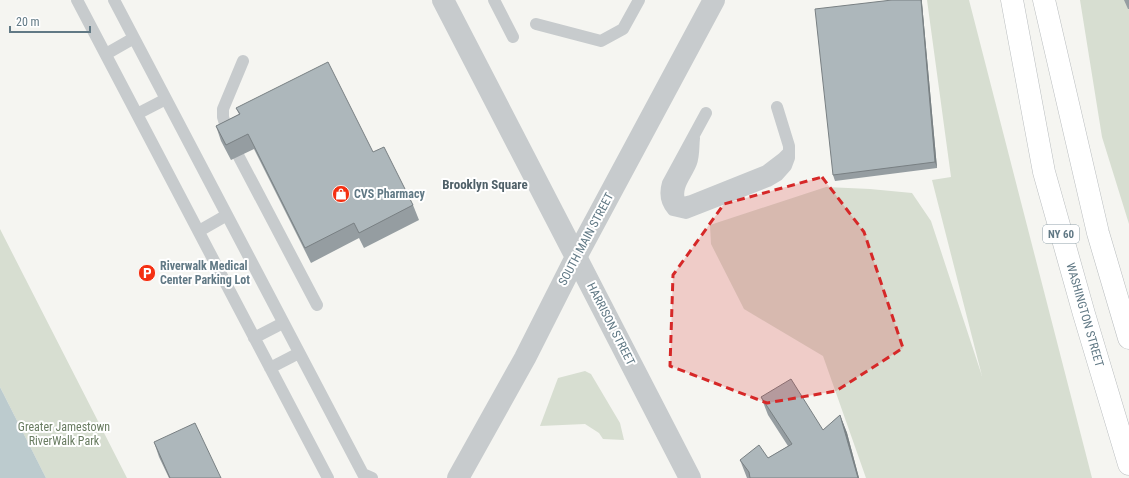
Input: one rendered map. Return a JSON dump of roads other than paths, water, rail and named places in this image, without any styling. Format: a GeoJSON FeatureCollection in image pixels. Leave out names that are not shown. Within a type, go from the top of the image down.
{"type":"FeatureCollection","features":[{"type":"Feature","properties":{"kind":"highway","name":"WASHINGTON STREET"},"geometry":{"type":"LineString","coordinates":[[1012,0],[1044,172],[1084,314],[1129,464]]}},
{"type":"Feature","properties":{"kind":"highway","name":"NY 60"},"geometry":{"type":"LineString","coordinates":[[1044,0],[1098,233],[1129,338]]}},
{"type":"Feature","properties":{"kind":"street","name":"HARRISON STREET"},"geometry":{"type":"LineString","coordinates":[[443,0],[690,478]]}},
{"type":"Feature","properties":{"kind":"street","name":"SOUTH MAIN STREET"},"geometry":{"type":"LineString","coordinates":[[458,478],[525,358],[576,257],[714,0]]}},
{"type":"Feature","properties":{"kind":"lane"},"geometry":{"type":"LineString","coordinates":[[77,0],[328,478]]}},
{"type":"Feature","properties":{"kind":"lane"},"geometry":{"type":"LineString","coordinates":[[114,0],[363,474],[372,478]]}},
{"type":"Feature","properties":{"kind":"lane"},"geometry":{"type":"LineString","coordinates":[[494,0],[513,37]]}},
{"type":"Feature","properties":{"kind":"lane"},"geometry":{"type":"LineString","coordinates":[[536,24],[601,41],[623,29],[639,0]]}},
{"type":"Feature","properties":{"kind":"lane"},"geometry":{"type":"LineString","coordinates":[[106,54],[134,38]]}},
{"type":"Feature","properties":{"kind":"lane"},"geometry":{"type":"LineString","coordinates":[[229,137],[223,117],[223,109],[243,61]]}},
{"type":"Feature","properties":{"kind":"lane"},"geometry":{"type":"LineString","coordinates":[[137,114],[166,99]]}},
{"type":"Feature","properties":{"kind":"lane"},"geometry":{"type":"LineString","coordinates":[[706,113],[665,190],[669,205],[673,210],[686,213],[768,181],[778,175],[786,166],[789,146],[777,107]]}},
{"type":"Feature","properties":{"kind":"lane"},"geometry":{"type":"LineString","coordinates":[[239,157],[317,305]]}},
{"type":"Feature","properties":{"kind":"lane"},"geometry":{"type":"LineString","coordinates":[[199,231],[227,215]]}},
{"type":"Feature","properties":{"kind":"lane"},"geometry":{"type":"LineString","coordinates":[[254,338],[283,323]]}},
{"type":"Feature","properties":{"kind":"lane"},"geometry":{"type":"LineString","coordinates":[[270,368],[299,353]]}},
{"type":"Feature","properties":{"kind":"place","name":"CVS Pharmacy"},"geometry":{"type":"Point","coordinates":[341,194]}},
{"type":"Feature","properties":{"kind":"place","name":"Riverwalk Medical Center Parking Lot"},"geometry":{"type":"Point","coordinates":[147,273]}},
{"type":"Feature","properties":{"kind":"district","name":"Brooklyn Square"},"geometry":{"type":"Point","coordinates":[485,184]}},
{"type":"Feature","properties":{"kind":"park label","name":"Greater Jamestown RiverWalk Park"},"geometry":{"type":"Point","coordinates":[64,434]}}]}
